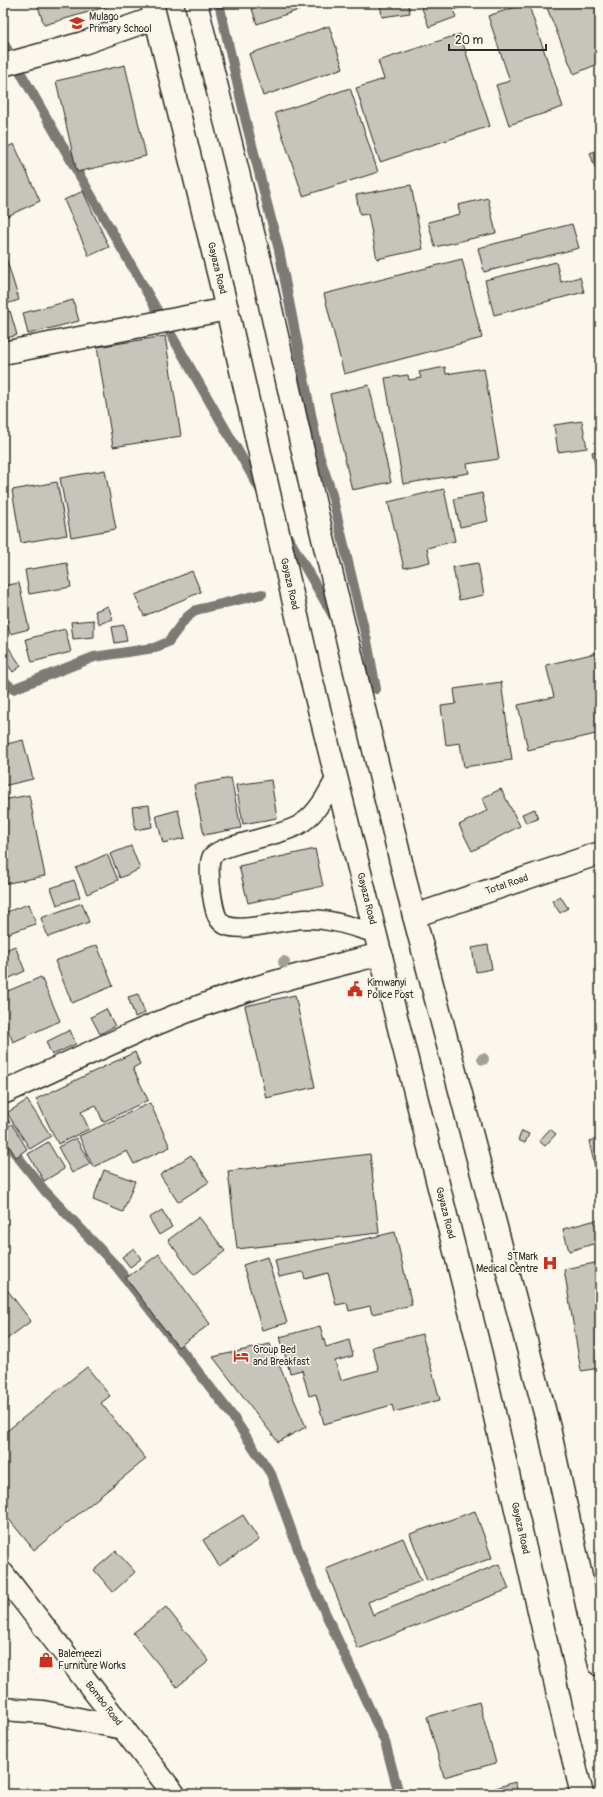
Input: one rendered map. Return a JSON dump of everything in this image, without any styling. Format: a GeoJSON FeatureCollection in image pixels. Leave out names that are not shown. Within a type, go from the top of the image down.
{"type":"FeatureCollection","features":[{"type":"Feature","properties":{"kind":"main road"},"geometry":{"type":"LineString","coordinates":[[196,3],[262,268],[315,505],[414,916],[549,1428],[600,1665]]}},
{"type":"Feature","properties":{"kind":"main road"},"geometry":{"type":"LineString","coordinates":[[3,65],[83,43],[153,11]]}},
{"type":"Feature","properties":{"kind":"main road","name":"Gayaza Road"},"geometry":{"type":"LineString","coordinates":[[153,11],[227,309],[310,673],[481,1355],[582,1794]]}},
{"type":"Feature","properties":{"kind":"main road"},"geometry":{"type":"LineString","coordinates":[[3,353],[227,309]]}},
{"type":"Feature","properties":{"kind":"main road","name":"Total Road"},"geometry":{"type":"LineString","coordinates":[[414,916],[600,853]]}},
{"type":"Feature","properties":{"kind":"main road"},"geometry":{"type":"LineString","coordinates":[[3,1093],[146,1028],[209,1003],[274,982],[381,954]]}},
{"type":"Feature","properties":{"kind":"main road","name":"Bombo Road"},"geometry":{"type":"LineString","coordinates":[[3,1574],[174,1794]]}},
{"type":"Feature","properties":{"kind":"main road"},"geometry":{"type":"LineString","coordinates":[[3,1709],[43,1712],[123,1728]]}},
{"type":"Feature","properties":{"kind":"lane"},"geometry":{"type":"LineString","coordinates":[[336,777],[326,797],[303,823],[270,836],[223,849],[212,856],[208,866],[217,918],[225,925],[237,929],[285,921],[321,919],[376,933]]}},
{"type":"Feature","properties":{"kind":"building"},"geometry":{"type":"Polygon","coordinates":[[[37,3],[116,3],[116,4],[44,25],[37,3]]]}},
{"type":"Feature","properties":{"kind":"building"},"geometry":{"type":"Polygon","coordinates":[[[250,3],[320,3],[257,24],[250,3]]]}},
{"type":"Feature","properties":{"kind":"building"},"geometry":{"type":"Polygon","coordinates":[[[380,3],[408,3],[410,13],[382,17],[380,3]]]}},
{"type":"Feature","properties":{"kind":"building"},"geometry":{"type":"Polygon","coordinates":[[[420,3],[471,3],[453,10],[456,17],[429,27],[420,3]]]}},
{"type":"Feature","properties":{"kind":"building"},"geometry":{"type":"Polygon","coordinates":[[[478,3],[490,3],[479,7],[478,3]]]}},
{"type":"Feature","properties":{"kind":"building"},"geometry":{"type":"Polygon","coordinates":[[[528,3],[563,107],[509,125],[496,85],[510,81],[488,16],[528,3]]]}},
{"type":"Feature","properties":{"kind":"building"},"geometry":{"type":"Polygon","coordinates":[[[545,3],[600,3],[600,63],[574,74],[545,3]]]}},
{"type":"Feature","properties":{"kind":"building"},"geometry":{"type":"Polygon","coordinates":[[[329,26],[343,68],[263,96],[249,54],[329,26]]]}},
{"type":"Feature","properties":{"kind":"building"},"geometry":{"type":"Polygon","coordinates":[[[460,34],[490,126],[380,162],[356,88],[384,79],[378,61],[460,34]]]}},
{"type":"Feature","properties":{"kind":"building"},"geometry":{"type":"Polygon","coordinates":[[[125,65],[146,156],[77,172],[56,81],[125,65]]]}},
{"type":"Feature","properties":{"kind":"building"},"geometry":{"type":"Polygon","coordinates":[[[350,88],[378,172],[303,196],[275,113],[350,88]]]}},
{"type":"Feature","properties":{"kind":"building"},"geometry":{"type":"Polygon","coordinates":[[[14,144],[40,201],[3,218],[3,149],[14,144]]]}},
{"type":"Feature","properties":{"kind":"building"},"geometry":{"type":"Polygon","coordinates":[[[600,149],[600,182],[590,153],[600,149]]]}},
{"type":"Feature","properties":{"kind":"building"},"geometry":{"type":"Polygon","coordinates":[[[411,185],[423,249],[377,259],[368,214],[360,215],[356,195],[411,185]]]}},
{"type":"Feature","properties":{"kind":"building"},"geometry":{"type":"Polygon","coordinates":[[[83,191],[109,247],[89,256],[64,200],[83,191]]]}},
{"type":"Feature","properties":{"kind":"building"},"geometry":{"type":"Polygon","coordinates":[[[488,198],[496,233],[435,247],[428,222],[460,214],[458,205],[488,198]]]}},
{"type":"Feature","properties":{"kind":"building"},"geometry":{"type":"Polygon","coordinates":[[[572,224],[579,248],[484,272],[478,248],[572,224]]]}},
{"type":"Feature","properties":{"kind":"building"},"geometry":{"type":"Polygon","coordinates":[[[3,248],[19,300],[3,305],[3,248]]]}},
{"type":"Feature","properties":{"kind":"building"},"geometry":{"type":"Polygon","coordinates":[[[462,259],[482,338],[344,374],[324,294],[462,259]]]}},
{"type":"Feature","properties":{"kind":"building"},"geometry":{"type":"Polygon","coordinates":[[[556,262],[561,282],[580,277],[584,292],[494,315],[485,280],[556,262]]]}},
{"type":"Feature","properties":{"kind":"building"},"geometry":{"type":"Polygon","coordinates":[[[73,300],[79,321],[28,334],[23,313],[73,300]]]}},
{"type":"Feature","properties":{"kind":"building"},"geometry":{"type":"Polygon","coordinates":[[[10,311],[17,335],[3,339],[3,313],[10,311]]]}},
{"type":"Feature","properties":{"kind":"building"},"geometry":{"type":"Polygon","coordinates":[[[165,336],[181,436],[113,447],[97,347],[165,336]]]}},
{"type":"Feature","properties":{"kind":"building"},"geometry":{"type":"Polygon","coordinates":[[[445,367],[446,374],[484,368],[499,459],[467,464],[469,473],[403,484],[385,378],[408,375],[409,380],[421,378],[419,372],[445,367]]]}},
{"type":"Feature","properties":{"kind":"building"},"geometry":{"type":"Polygon","coordinates":[[[369,385],[391,482],[352,490],[330,394],[369,385]]]}},
{"type":"Feature","properties":{"kind":"building"},"geometry":{"type":"Polygon","coordinates":[[[582,421],[587,448],[558,452],[554,425],[582,421]]]}},
{"type":"Feature","properties":{"kind":"building"},"geometry":{"type":"Polygon","coordinates":[[[600,450],[600,467],[596,468],[592,452],[600,450]]]}},
{"type":"Feature","properties":{"kind":"building"},"geometry":{"type":"Polygon","coordinates":[[[105,470],[116,529],[71,537],[60,478],[105,470]]]}},
{"type":"Feature","properties":{"kind":"building"},"geometry":{"type":"Polygon","coordinates":[[[57,482],[67,535],[21,543],[12,490],[57,482]]]}},
{"type":"Feature","properties":{"kind":"building"},"geometry":{"type":"Polygon","coordinates":[[[444,489],[455,541],[427,548],[430,562],[404,568],[388,502],[444,489]]]}},
{"type":"Feature","properties":{"kind":"building"},"geometry":{"type":"Polygon","coordinates":[[[482,493],[488,521],[460,527],[454,499],[482,493]]]}},
{"type":"Feature","properties":{"kind":"building"},"geometry":{"type":"Polygon","coordinates":[[[67,563],[71,587],[29,594],[25,570],[67,563]]]}},
{"type":"Feature","properties":{"kind":"building"},"geometry":{"type":"Polygon","coordinates":[[[478,563],[484,595],[459,600],[453,567],[478,563]]]}},
{"type":"Feature","properties":{"kind":"building"},"geometry":{"type":"Polygon","coordinates":[[[192,571],[201,592],[144,616],[135,595],[192,571]]]}},
{"type":"Feature","properties":{"kind":"building"},"geometry":{"type":"Polygon","coordinates":[[[19,583],[29,629],[10,634],[3,606],[3,586],[19,583]]]}},
{"type":"Feature","properties":{"kind":"building"},"geometry":{"type":"Polygon","coordinates":[[[108,606],[113,619],[99,624],[95,611],[108,606]]]}},
{"type":"Feature","properties":{"kind":"building"},"geometry":{"type":"Polygon","coordinates":[[[94,620],[94,637],[73,639],[71,622],[94,620]]]}},
{"type":"Feature","properties":{"kind":"building"},"geometry":{"type":"Polygon","coordinates":[[[124,625],[127,641],[115,643],[112,627],[124,625]]]}},
{"type":"Feature","properties":{"kind":"building"},"geometry":{"type":"Polygon","coordinates":[[[65,629],[71,652],[32,662],[26,639],[65,629]]]}},
{"type":"Feature","properties":{"kind":"building"},"geometry":{"type":"Polygon","coordinates":[[[7,645],[21,666],[13,672],[3,658],[3,648],[7,645]]]}},
{"type":"Feature","properties":{"kind":"building"},"geometry":{"type":"Polygon","coordinates":[[[600,652],[600,733],[528,750],[518,705],[554,697],[546,665],[600,652]]]}},
{"type":"Feature","properties":{"kind":"building"},"geometry":{"type":"Polygon","coordinates":[[[501,682],[512,760],[464,767],[460,743],[446,745],[441,706],[456,704],[454,689],[501,682]]]}},
{"type":"Feature","properties":{"kind":"building"},"geometry":{"type":"Polygon","coordinates":[[[23,740],[33,779],[3,786],[3,745],[23,740]]]}},
{"type":"Feature","properties":{"kind":"building"},"geometry":{"type":"Polygon","coordinates":[[[231,778],[241,828],[204,835],[194,785],[231,778]]]}},
{"type":"Feature","properties":{"kind":"building"},"geometry":{"type":"Polygon","coordinates":[[[271,780],[277,818],[243,824],[236,785],[271,780]]]}},
{"type":"Feature","properties":{"kind":"building"},"geometry":{"type":"Polygon","coordinates":[[[501,789],[520,826],[472,851],[459,825],[488,810],[482,798],[501,789]]]}},
{"type":"Feature","properties":{"kind":"building"},"geometry":{"type":"Polygon","coordinates":[[[29,795],[45,876],[3,884],[3,800],[29,795]]]}},
{"type":"Feature","properties":{"kind":"building"},"geometry":{"type":"Polygon","coordinates":[[[149,805],[152,827],[135,830],[132,807],[149,805]]]}},
{"type":"Feature","properties":{"kind":"building"},"geometry":{"type":"Polygon","coordinates":[[[535,809],[538,819],[526,823],[522,814],[535,809]]]}},
{"type":"Feature","properties":{"kind":"building"},"geometry":{"type":"Polygon","coordinates":[[[178,810],[185,838],[163,843],[156,816],[178,810]]]}},
{"type":"Feature","properties":{"kind":"building"},"geometry":{"type":"Polygon","coordinates":[[[131,846],[140,869],[120,878],[110,854],[131,846]]]}},
{"type":"Feature","properties":{"kind":"building"},"geometry":{"type":"Polygon","coordinates":[[[315,849],[323,886],[248,903],[239,866],[315,849]]]}},
{"type":"Feature","properties":{"kind":"building"},"geometry":{"type":"Polygon","coordinates":[[[107,854],[118,880],[87,894],[76,868],[107,854]]]}},
{"type":"Feature","properties":{"kind":"building"},"geometry":{"type":"Polygon","coordinates":[[[74,880],[80,897],[57,905],[51,888],[74,880]]]}},
{"type":"Feature","properties":{"kind":"building"},"geometry":{"type":"Polygon","coordinates":[[[560,896],[568,908],[560,913],[552,901],[560,896]]]}},
{"type":"Feature","properties":{"kind":"building"},"geometry":{"type":"Polygon","coordinates":[[[82,903],[89,922],[48,937],[41,918],[82,903]]]}},
{"type":"Feature","properties":{"kind":"building"},"geometry":{"type":"Polygon","coordinates":[[[29,904],[36,924],[3,935],[3,913],[29,904]]]}},
{"type":"Feature","properties":{"kind":"building"},"geometry":{"type":"Polygon","coordinates":[[[97,945],[113,986],[72,1003],[55,961],[97,945]]]}},
{"type":"Feature","properties":{"kind":"building"},"geometry":{"type":"Polygon","coordinates":[[[488,945],[492,969],[476,972],[472,948],[488,945]]]}},
{"type":"Feature","properties":{"kind":"building"},"geometry":{"type":"Polygon","coordinates":[[[15,946],[25,971],[3,981],[3,951],[15,946]]]}},
{"type":"Feature","properties":{"kind":"building"},"geometry":{"type":"Polygon","coordinates":[[[41,977],[60,1021],[13,1042],[3,1018],[3,993],[41,977]]]}},
{"type":"Feature","properties":{"kind":"building"},"geometry":{"type":"Polygon","coordinates":[[[138,994],[145,1013],[135,1017],[128,997],[138,994]]]}},
{"type":"Feature","properties":{"kind":"building"},"geometry":{"type":"Polygon","coordinates":[[[295,995],[315,1087],[266,1098],[245,1006],[295,995]]]}},
{"type":"Feature","properties":{"kind":"building"},"geometry":{"type":"Polygon","coordinates":[[[106,1009],[115,1026],[100,1034],[91,1017],[106,1009]]]}},
{"type":"Feature","properties":{"kind":"building"},"geometry":{"type":"Polygon","coordinates":[[[70,1030],[76,1044],[52,1055],[46,1042],[70,1030]]]}},
{"type":"Feature","properties":{"kind":"building"},"geometry":{"type":"Polygon","coordinates":[[[135,1052],[140,1064],[133,1068],[148,1100],[103,1122],[96,1105],[81,1112],[89,1129],[58,1144],[36,1099],[135,1052]]]}},
{"type":"Feature","properties":{"kind":"building"},"geometry":{"type":"Polygon","coordinates":[[[27,1100],[51,1136],[30,1149],[7,1113],[27,1100]]]}},
{"type":"Feature","properties":{"kind":"building"},"geometry":{"type":"Polygon","coordinates":[[[150,1103],[170,1147],[134,1164],[127,1151],[93,1167],[79,1136],[150,1103]]]}},
{"type":"Feature","properties":{"kind":"building"},"geometry":{"type":"Polygon","coordinates":[[[4,1114],[10,1122],[3,1127],[3,1115],[4,1114]]]}},
{"type":"Feature","properties":{"kind":"building"},"geometry":{"type":"Polygon","coordinates":[[[12,1124],[27,1149],[16,1157],[3,1136],[3,1130],[12,1124]]]}},
{"type":"Feature","properties":{"kind":"building"},"geometry":{"type":"Polygon","coordinates":[[[550,1129],[556,1134],[545,1146],[539,1141],[550,1129]]]}},
{"type":"Feature","properties":{"kind":"building"},"geometry":{"type":"Polygon","coordinates":[[[522,1131],[529,1134],[525,1143],[518,1140],[522,1131]]]}},
{"type":"Feature","properties":{"kind":"building"},"geometry":{"type":"Polygon","coordinates":[[[76,1138],[90,1164],[72,1173],[58,1147],[76,1138]]]}},
{"type":"Feature","properties":{"kind":"building"},"geometry":{"type":"Polygon","coordinates":[[[600,1138],[600,1189],[589,1141],[600,1138]]]}},
{"type":"Feature","properties":{"kind":"building"},"geometry":{"type":"Polygon","coordinates":[[[48,1142],[64,1169],[44,1181],[28,1154],[48,1142]]]}},
{"type":"Feature","properties":{"kind":"building"},"geometry":{"type":"Polygon","coordinates":[[[370,1154],[379,1233],[237,1249],[228,1171],[370,1154]]]}},
{"type":"Feature","properties":{"kind":"building"},"geometry":{"type":"Polygon","coordinates":[[[191,1155],[209,1182],[178,1202],[160,1175],[191,1155]]]}},
{"type":"Feature","properties":{"kind":"building"},"geometry":{"type":"Polygon","coordinates":[[[104,1170],[135,1181],[123,1212],[93,1200],[104,1170]]]}},
{"type":"Feature","properties":{"kind":"building"},"geometry":{"type":"Polygon","coordinates":[[[162,1210],[172,1227],[159,1235],[149,1218],[162,1210]]]}},
{"type":"Feature","properties":{"kind":"building"},"geometry":{"type":"Polygon","coordinates":[[[199,1217],[225,1251],[194,1275],[168,1240],[199,1217]]]}},
{"type":"Feature","properties":{"kind":"building"},"geometry":{"type":"Polygon","coordinates":[[[600,1219],[600,1242],[569,1251],[563,1229],[600,1219]]]}},
{"type":"Feature","properties":{"kind":"building"},"geometry":{"type":"Polygon","coordinates":[[[395,1232],[412,1305],[372,1314],[370,1306],[349,1311],[347,1303],[336,1305],[328,1273],[305,1279],[303,1272],[279,1277],[275,1260],[395,1232]]]}},
{"type":"Feature","properties":{"kind":"building"},"geometry":{"type":"Polygon","coordinates":[[[134,1248],[141,1259],[130,1267],[122,1257],[134,1248]]]}},
{"type":"Feature","properties":{"kind":"building"},"geometry":{"type":"Polygon","coordinates":[[[159,1254],[210,1324],[178,1347],[126,1278],[159,1254]]]}},
{"type":"Feature","properties":{"kind":"building"},"geometry":{"type":"Polygon","coordinates":[[[267,1257],[287,1323],[262,1330],[243,1265],[267,1257]]]}},
{"type":"Feature","properties":{"kind":"building"},"geometry":{"type":"Polygon","coordinates":[[[600,1262],[600,1368],[581,1371],[564,1269],[600,1262]]]}},
{"type":"Feature","properties":{"kind":"building"},"geometry":{"type":"Polygon","coordinates":[[[5,1287],[31,1321],[3,1342],[3,1289],[5,1287]]]}},
{"type":"Feature","properties":{"kind":"building"},"geometry":{"type":"Polygon","coordinates":[[[320,1326],[326,1347],[349,1340],[353,1356],[335,1361],[341,1380],[379,1370],[372,1347],[422,1334],[440,1400],[394,1412],[392,1405],[324,1424],[316,1394],[309,1396],[302,1370],[290,1373],[280,1337],[320,1326]]]}},
{"type":"Feature","properties":{"kind":"building"},"geometry":{"type":"Polygon","coordinates":[[[270,1344],[306,1427],[278,1442],[213,1357],[270,1344]]]}},
{"type":"Feature","properties":{"kind":"building"},"geometry":{"type":"Polygon","coordinates":[[[87,1367],[110,1396],[101,1403],[146,1459],[34,1550],[3,1512],[3,1434],[87,1367]]]}},
{"type":"Feature","properties":{"kind":"building"},"geometry":{"type":"Polygon","coordinates":[[[475,1511],[492,1558],[427,1581],[410,1534],[475,1511]]]}},
{"type":"Feature","properties":{"kind":"building"},"geometry":{"type":"Polygon","coordinates":[[[243,1515],[259,1540],[219,1566],[203,1540],[243,1515]]]}},
{"type":"Feature","properties":{"kind":"building"},"geometry":{"type":"Polygon","coordinates":[[[403,1538],[421,1581],[368,1602],[373,1615],[499,1564],[509,1589],[358,1649],[326,1569],[403,1538]]]}},
{"type":"Feature","properties":{"kind":"building"},"geometry":{"type":"Polygon","coordinates":[[[116,1551],[135,1572],[113,1592],[94,1570],[116,1551]]]}},
{"type":"Feature","properties":{"kind":"building"},"geometry":{"type":"Polygon","coordinates":[[[166,1607],[209,1661],[177,1687],[133,1633],[166,1607]]]}},
{"type":"Feature","properties":{"kind":"building"},"geometry":{"type":"Polygon","coordinates":[[[479,1702],[496,1763],[444,1777],[427,1717],[479,1702]]]}},
{"type":"Feature","properties":{"kind":"building"},"geometry":{"type":"Polygon","coordinates":[[[515,1782],[519,1794],[476,1794],[515,1782]]]}},
{"type":"Feature","properties":{"kind":"waterway"},"geometry":{"type":"LineString","coordinates":[[219,3],[246,122],[279,250],[319,455],[331,491],[367,641],[376,689],[361,664]]}},
{"type":"Feature","properties":{"kind":"waterway"},"geometry":{"type":"LineString","coordinates":[[3,42],[261,491]]}},
{"type":"Feature","properties":{"kind":"waterway"},"geometry":{"type":"LineString","coordinates":[[285,532],[335,619]]}},
{"type":"Feature","properties":{"kind":"waterway"},"geometry":{"type":"LineString","coordinates":[[3,680],[13,689],[94,657],[154,648],[168,642],[186,618],[196,610],[262,594]]}},
{"type":"Feature","properties":{"kind":"waterway"},"geometry":{"type":"LineString","coordinates":[[3,1138],[45,1191],[116,1266],[231,1414],[271,1474],[306,1571],[385,1742],[399,1794]]}},
{"type":"Feature","properties":{"kind":"place","name":"Mulago Primary School"},"geometry":{"type":"Point","coordinates":[77,23]}},
{"type":"Feature","properties":{"kind":"place","name":"Kimwanyi Police Post"},"geometry":{"type":"Point","coordinates":[355,989]}},
{"type":"Feature","properties":{"kind":"place","name":"STMark Medical Centre"},"geometry":{"type":"Point","coordinates":[550,1263]}},
{"type":"Feature","properties":{"kind":"place","name":"Group Bed and Breakfast"},"geometry":{"type":"Point","coordinates":[241,1356]}},
{"type":"Feature","properties":{"kind":"place","name":"Balemeezi Furniture Works"},"geometry":{"type":"Point","coordinates":[46,1660]}}]}
